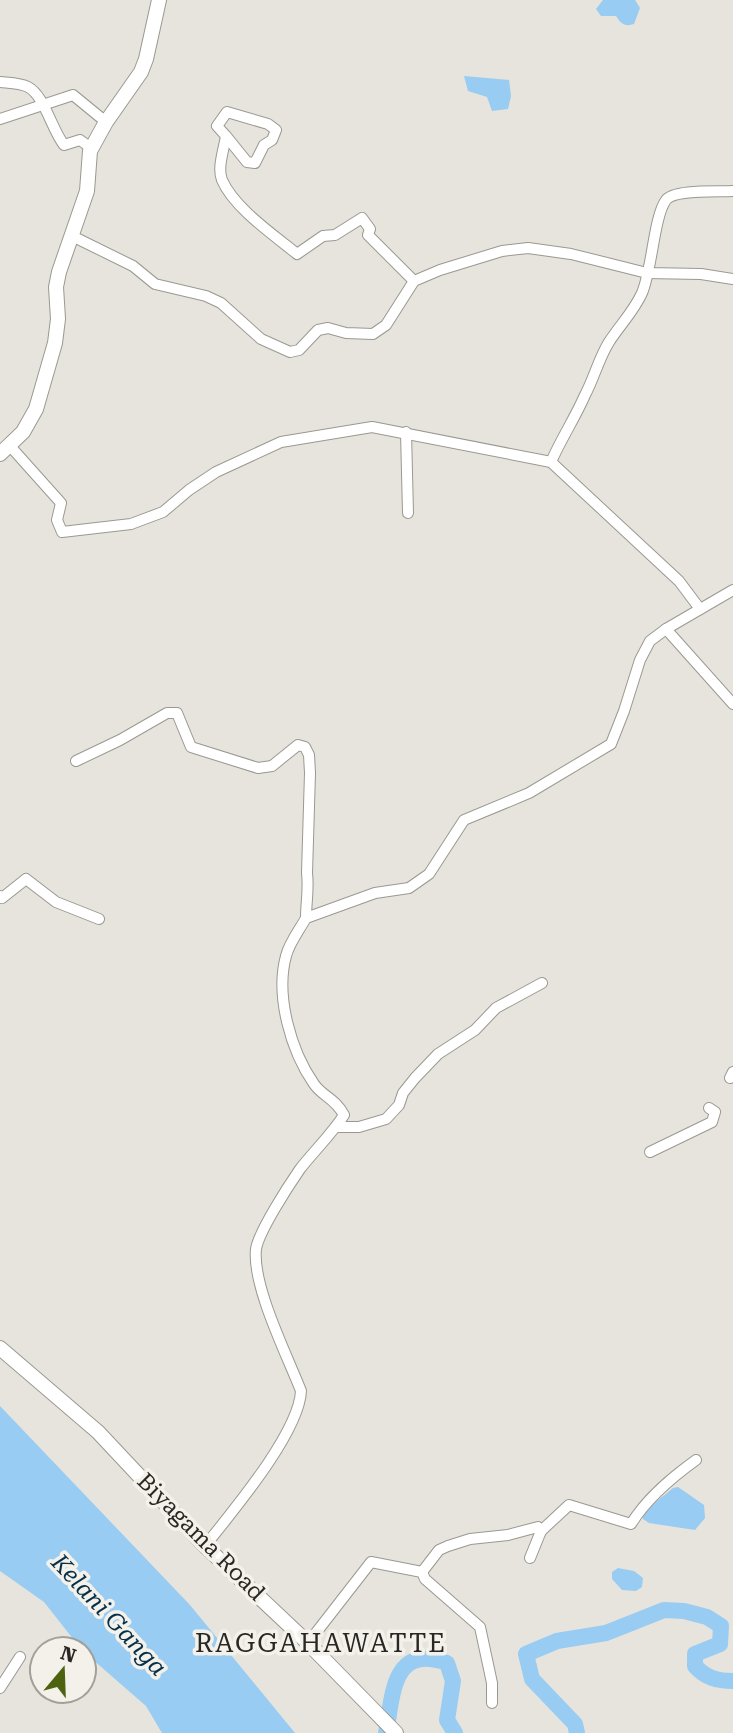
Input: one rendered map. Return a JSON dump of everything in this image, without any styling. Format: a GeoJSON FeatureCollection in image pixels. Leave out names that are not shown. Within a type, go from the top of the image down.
{"type":"FeatureCollection","features":[{"type":"Feature","properties":{"kind":"main road"},"geometry":{"type":"LineString","coordinates":[[5,450],[30,422],[55,343],[58,318],[56,287],[87,191],[91,148],[141,72],[159,0]]}},
{"type":"Feature","properties":{"kind":"main road","name":"Biyagama Road"},"geometry":{"type":"LineString","coordinates":[[0,1348],[98,1432],[205,1546],[308,1643],[397,1733]]}},
{"type":"Feature","properties":{"kind":"street"},"geometry":{"type":"LineString","coordinates":[[0,82],[29,88],[37,94],[64,145],[80,141],[91,148]]}},
{"type":"Feature","properties":{"kind":"street"},"geometry":{"type":"LineString","coordinates":[[0,119],[73,95],[106,122]]}},
{"type":"Feature","properties":{"kind":"street"},"geometry":{"type":"LineString","coordinates":[[227,112],[268,124],[276,130],[255,163],[247,162],[226,136],[217,126],[227,112]]}},
{"type":"Feature","properties":{"kind":"street"},"geometry":{"type":"LineString","coordinates":[[226,136],[221,161],[222,179],[235,198],[257,221],[297,254],[323,236],[335,235],[362,218],[370,229],[368,235],[414,281]]}},
{"type":"Feature","properties":{"kind":"street"},"geometry":{"type":"LineString","coordinates":[[551,462],[610,340],[643,292],[665,201],[670,196],[681,193],[733,191]]}},
{"type":"Feature","properties":{"kind":"street"},"geometry":{"type":"LineString","coordinates":[[72,236],[133,267],[155,284],[206,296],[220,303],[261,339],[290,352],[299,350],[318,330],[328,328],[346,333],[373,334],[386,325],[414,281],[502,251],[528,248],[571,254],[648,273],[701,274],[733,279]]}},
{"type":"Feature","properties":{"kind":"street"},"geometry":{"type":"LineString","coordinates":[[5,450],[61,503],[57,520],[62,532],[131,524],[163,512],[216,472],[281,442],[372,427],[551,462],[679,580],[700,609]]}},
{"type":"Feature","properties":{"kind":"street"},"geometry":{"type":"LineString","coordinates":[[406,432],[408,513]]}},
{"type":"Feature","properties":{"kind":"street"},"geometry":{"type":"LineString","coordinates":[[306,918],[375,893],[409,888],[429,874],[464,820],[530,793],[611,744],[640,660],[650,641],[733,590]]}},
{"type":"Feature","properties":{"kind":"street"},"geometry":{"type":"LineString","coordinates":[[666,629],[733,704]]}},
{"type":"Feature","properties":{"kind":"street"},"geometry":{"type":"LineString","coordinates":[[76,761],[167,713],[177,713],[191,747],[258,768],[272,766],[298,745],[305,747],[309,755],[309,888],[305,900],[306,918],[286,955],[283,1009],[298,1055],[315,1087],[337,1102],[344,1115],[300,1170],[257,1246],[256,1271],[301,1391],[300,1402],[295,1417],[256,1481],[205,1546]]}},
{"type":"Feature","properties":{"kind":"street"},"geometry":{"type":"LineString","coordinates":[[0,896],[2,898],[26,879],[56,902],[99,919]]}},
{"type":"Feature","properties":{"kind":"street"},"geometry":{"type":"LineString","coordinates":[[336,1127],[359,1127],[386,1119],[399,1105],[403,1093],[438,1054],[475,1030],[496,1008],[542,982]]}},
{"type":"Feature","properties":{"kind":"street"},"geometry":{"type":"LineString","coordinates":[[650,1152],[712,1122],[715,1112],[709,1108]]}},
{"type":"Feature","properties":{"kind":"street"},"geometry":{"type":"LineString","coordinates":[[530,1558],[541,1531],[569,1505],[631,1524],[639,1511],[663,1486],[696,1460]]}},
{"type":"Feature","properties":{"kind":"street"},"geometry":{"type":"LineString","coordinates":[[422,1572],[439,1550],[447,1546],[470,1539],[508,1535],[534,1527],[541,1531]]}},
{"type":"Feature","properties":{"kind":"street"},"geometry":{"type":"LineString","coordinates":[[308,1643],[371,1562],[422,1572]]}},
{"type":"Feature","properties":{"kind":"street"},"geometry":{"type":"LineString","coordinates":[[422,1572],[425,1579],[480,1627],[492,1683],[492,1703]]}},
{"type":"Feature","properties":{"kind":"street"},"geometry":{"type":"LineString","coordinates":[[0,1688],[20,1657]]}},
{"type":"Feature","properties":{"kind":"water"},"geometry":{"type":"Polygon","coordinates":[[[603,0],[635,0],[640,8],[634,24],[624,24],[616,16],[601,16],[596,9],[603,0]]]}},
{"type":"Feature","properties":{"kind":"water"},"geometry":{"type":"Polygon","coordinates":[[[464,76],[509,80],[511,96],[508,109],[492,111],[487,97],[468,91],[464,76]]]}},
{"type":"Feature","properties":{"kind":"water","name":"Kelani Ganga"},"geometry":{"type":"Polygon","coordinates":[[[0,1406],[190,1605],[295,1733],[162,1733],[146,1706],[98,1664],[98,1635],[70,1635],[44,1602],[0,1571],[0,1406]]]}},
{"type":"Feature","properties":{"kind":"water"},"geometry":{"type":"Polygon","coordinates":[[[678,1487],[704,1505],[705,1518],[695,1530],[649,1523],[643,1519],[642,1515],[649,1507],[678,1487]]]}},
{"type":"Feature","properties":{"kind":"water"},"geometry":{"type":"Polygon","coordinates":[[[618,1568],[634,1571],[643,1578],[642,1587],[636,1591],[622,1590],[612,1579],[612,1572],[618,1568]]]}},
{"type":"Feature","properties":{"kind":"waterway"},"geometry":{"type":"LineString","coordinates":[[577,1733],[575,1724],[532,1679],[526,1654],[557,1641],[606,1633],[664,1610],[684,1611],[707,1617],[721,1626],[720,1644],[695,1654],[695,1666],[712,1678],[733,1681]]}},
{"type":"Feature","properties":{"kind":"waterway"},"geometry":{"type":"LineString","coordinates":[[386,1733],[398,1676],[415,1660],[429,1659],[447,1663],[453,1681],[447,1720],[455,1733]]}},
{"type":"Feature","properties":{"kind":"district","name":"RAGGAHAWATTE"},"geometry":{"type":"Point","coordinates":[321,1643]}}]}
